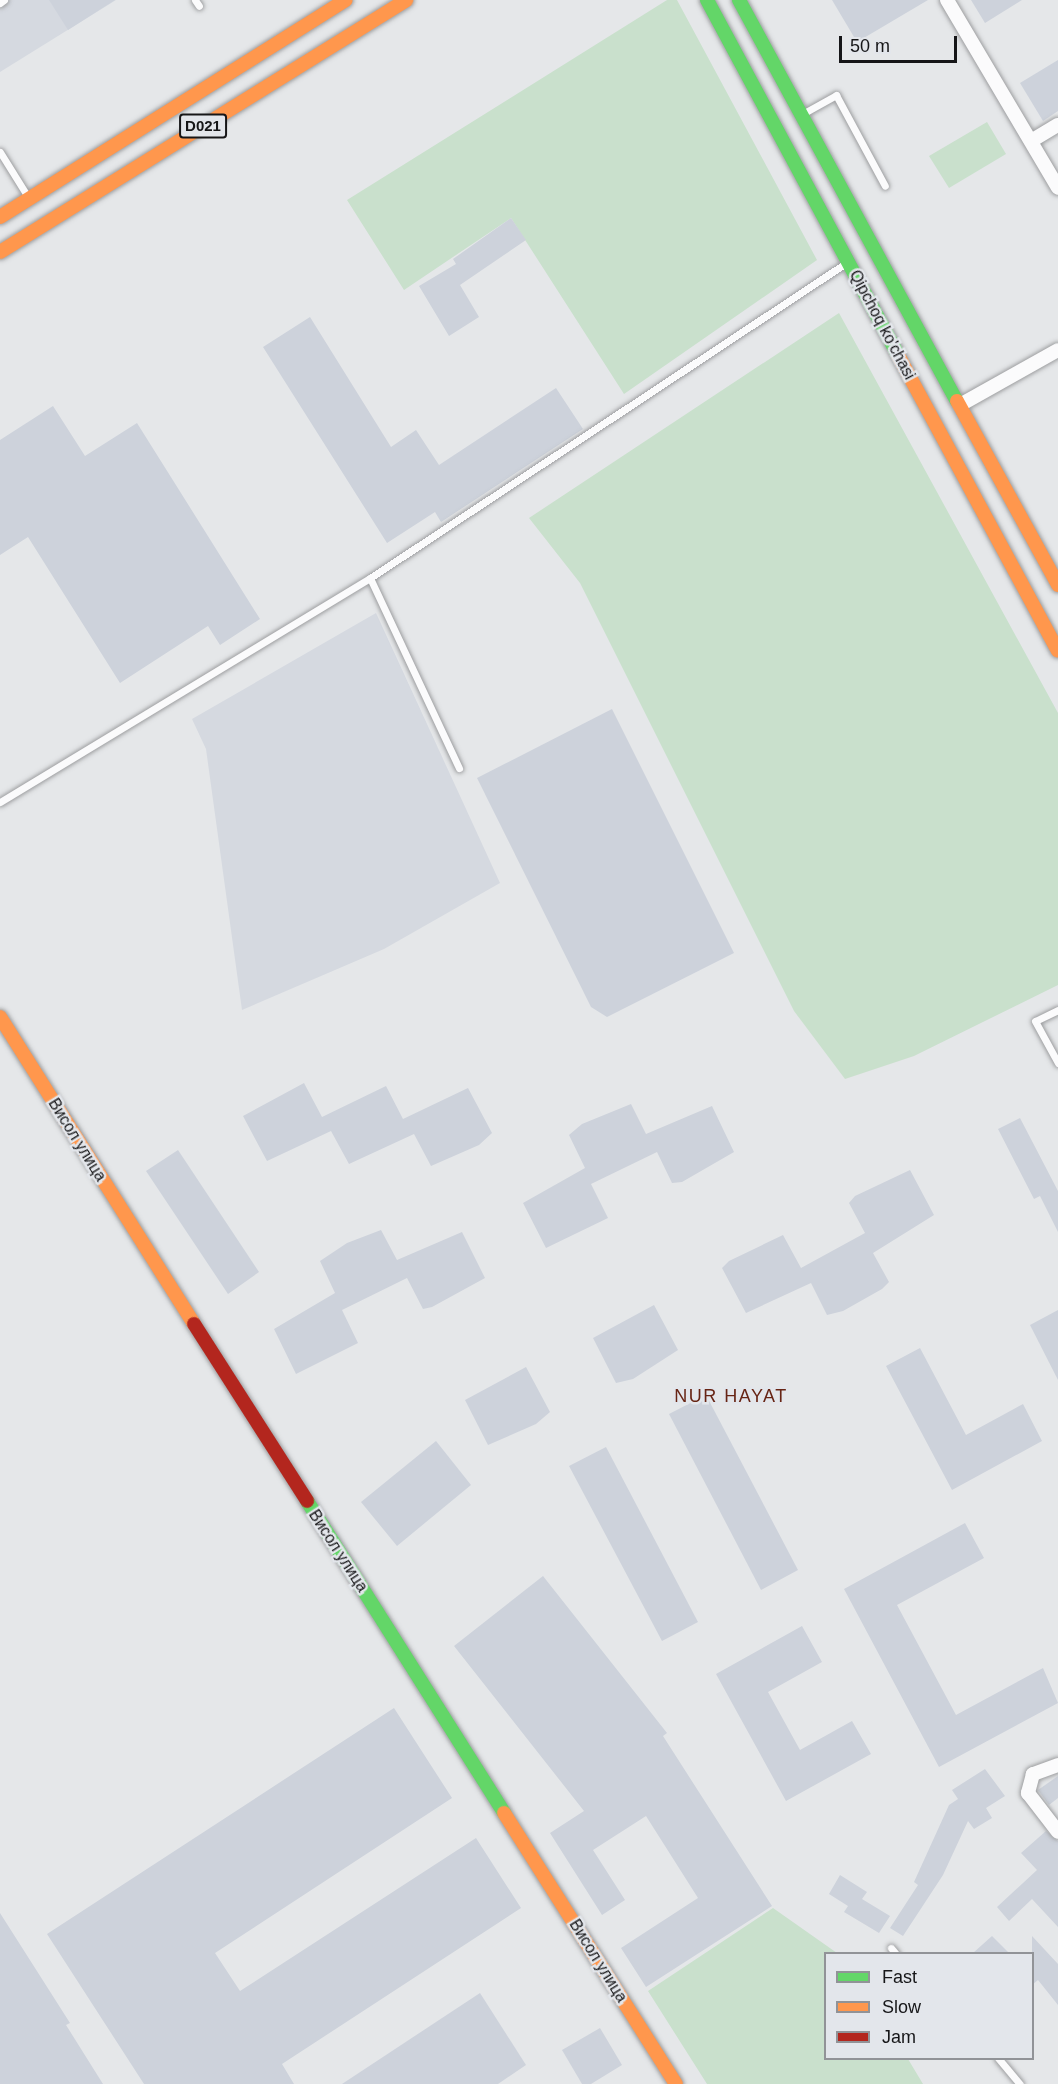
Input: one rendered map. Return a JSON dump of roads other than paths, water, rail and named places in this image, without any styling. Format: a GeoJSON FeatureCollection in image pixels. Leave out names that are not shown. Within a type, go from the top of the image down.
{"type":"FeatureCollection","features":[{"type":"Feature","properties":{"kind":"main road","name":"D021"},"geometry":{"type":"LineString","coordinates":[[0,217],[346,0]]}},
{"type":"Feature","properties":{"kind":"main road","name":"D021"},"geometry":{"type":"LineString","coordinates":[[0,252],[406,0]]}},
{"type":"Feature","properties":{"kind":"main road","name":"Qipchoq ko'chasi"},"geometry":{"type":"LineString","coordinates":[[706,0],[1058,651]]}},
{"type":"Feature","properties":{"kind":"main road","name":"Qipchoq ko'chasi"},"geometry":{"type":"LineString","coordinates":[[739,0],[960,405],[1053,563],[1058,585]]}},
{"type":"Feature","properties":{"kind":"main road"},"geometry":{"type":"LineString","coordinates":[[1046,629],[1054,610]]}},
{"type":"Feature","properties":{"kind":"main road","name":"Висол улица"},"geometry":{"type":"LineString","coordinates":[[0,1017],[676,2084]]}},
{"type":"Feature","properties":{"kind":"street"},"geometry":{"type":"LineString","coordinates":[[947,0],[1058,188]]}},
{"type":"Feature","properties":{"kind":"street"},"geometry":{"type":"LineString","coordinates":[[1031,141],[1058,125]]}},
{"type":"Feature","properties":{"kind":"street"},"geometry":{"type":"LineString","coordinates":[[960,405],[1058,350]]}},
{"type":"Feature","properties":{"kind":"street"},"geometry":{"type":"LineString","coordinates":[[1058,1765],[1033,1774],[1028,1792],[1058,1832]]}},
{"type":"Feature","properties":{"kind":"lane"},"geometry":{"type":"LineString","coordinates":[[0,3],[4,0]]}},
{"type":"Feature","properties":{"kind":"lane"},"geometry":{"type":"LineString","coordinates":[[801,114],[836,95],[885,186]]}},
{"type":"Feature","properties":{"kind":"lane"},"geometry":{"type":"LineString","coordinates":[[0,152],[29,199]]}},
{"type":"Feature","properties":{"kind":"lane"},"geometry":{"type":"LineString","coordinates":[[0,802],[370,578],[848,262]]}},
{"type":"Feature","properties":{"kind":"lane"},"geometry":{"type":"LineString","coordinates":[[370,578],[459,768]]}},
{"type":"Feature","properties":{"kind":"lane"},"geometry":{"type":"LineString","coordinates":[[1058,1010],[1035,1021],[1058,1063]]}},
{"type":"Feature","properties":{"kind":"lane"},"geometry":{"type":"LineString","coordinates":[[1000,2060],[1020,2084]]}},
{"type":"Feature","properties":{"kind":"district","name":"NUR HAYAT"},"geometry":{"type":"Point","coordinates":[731,1396]}}]}
